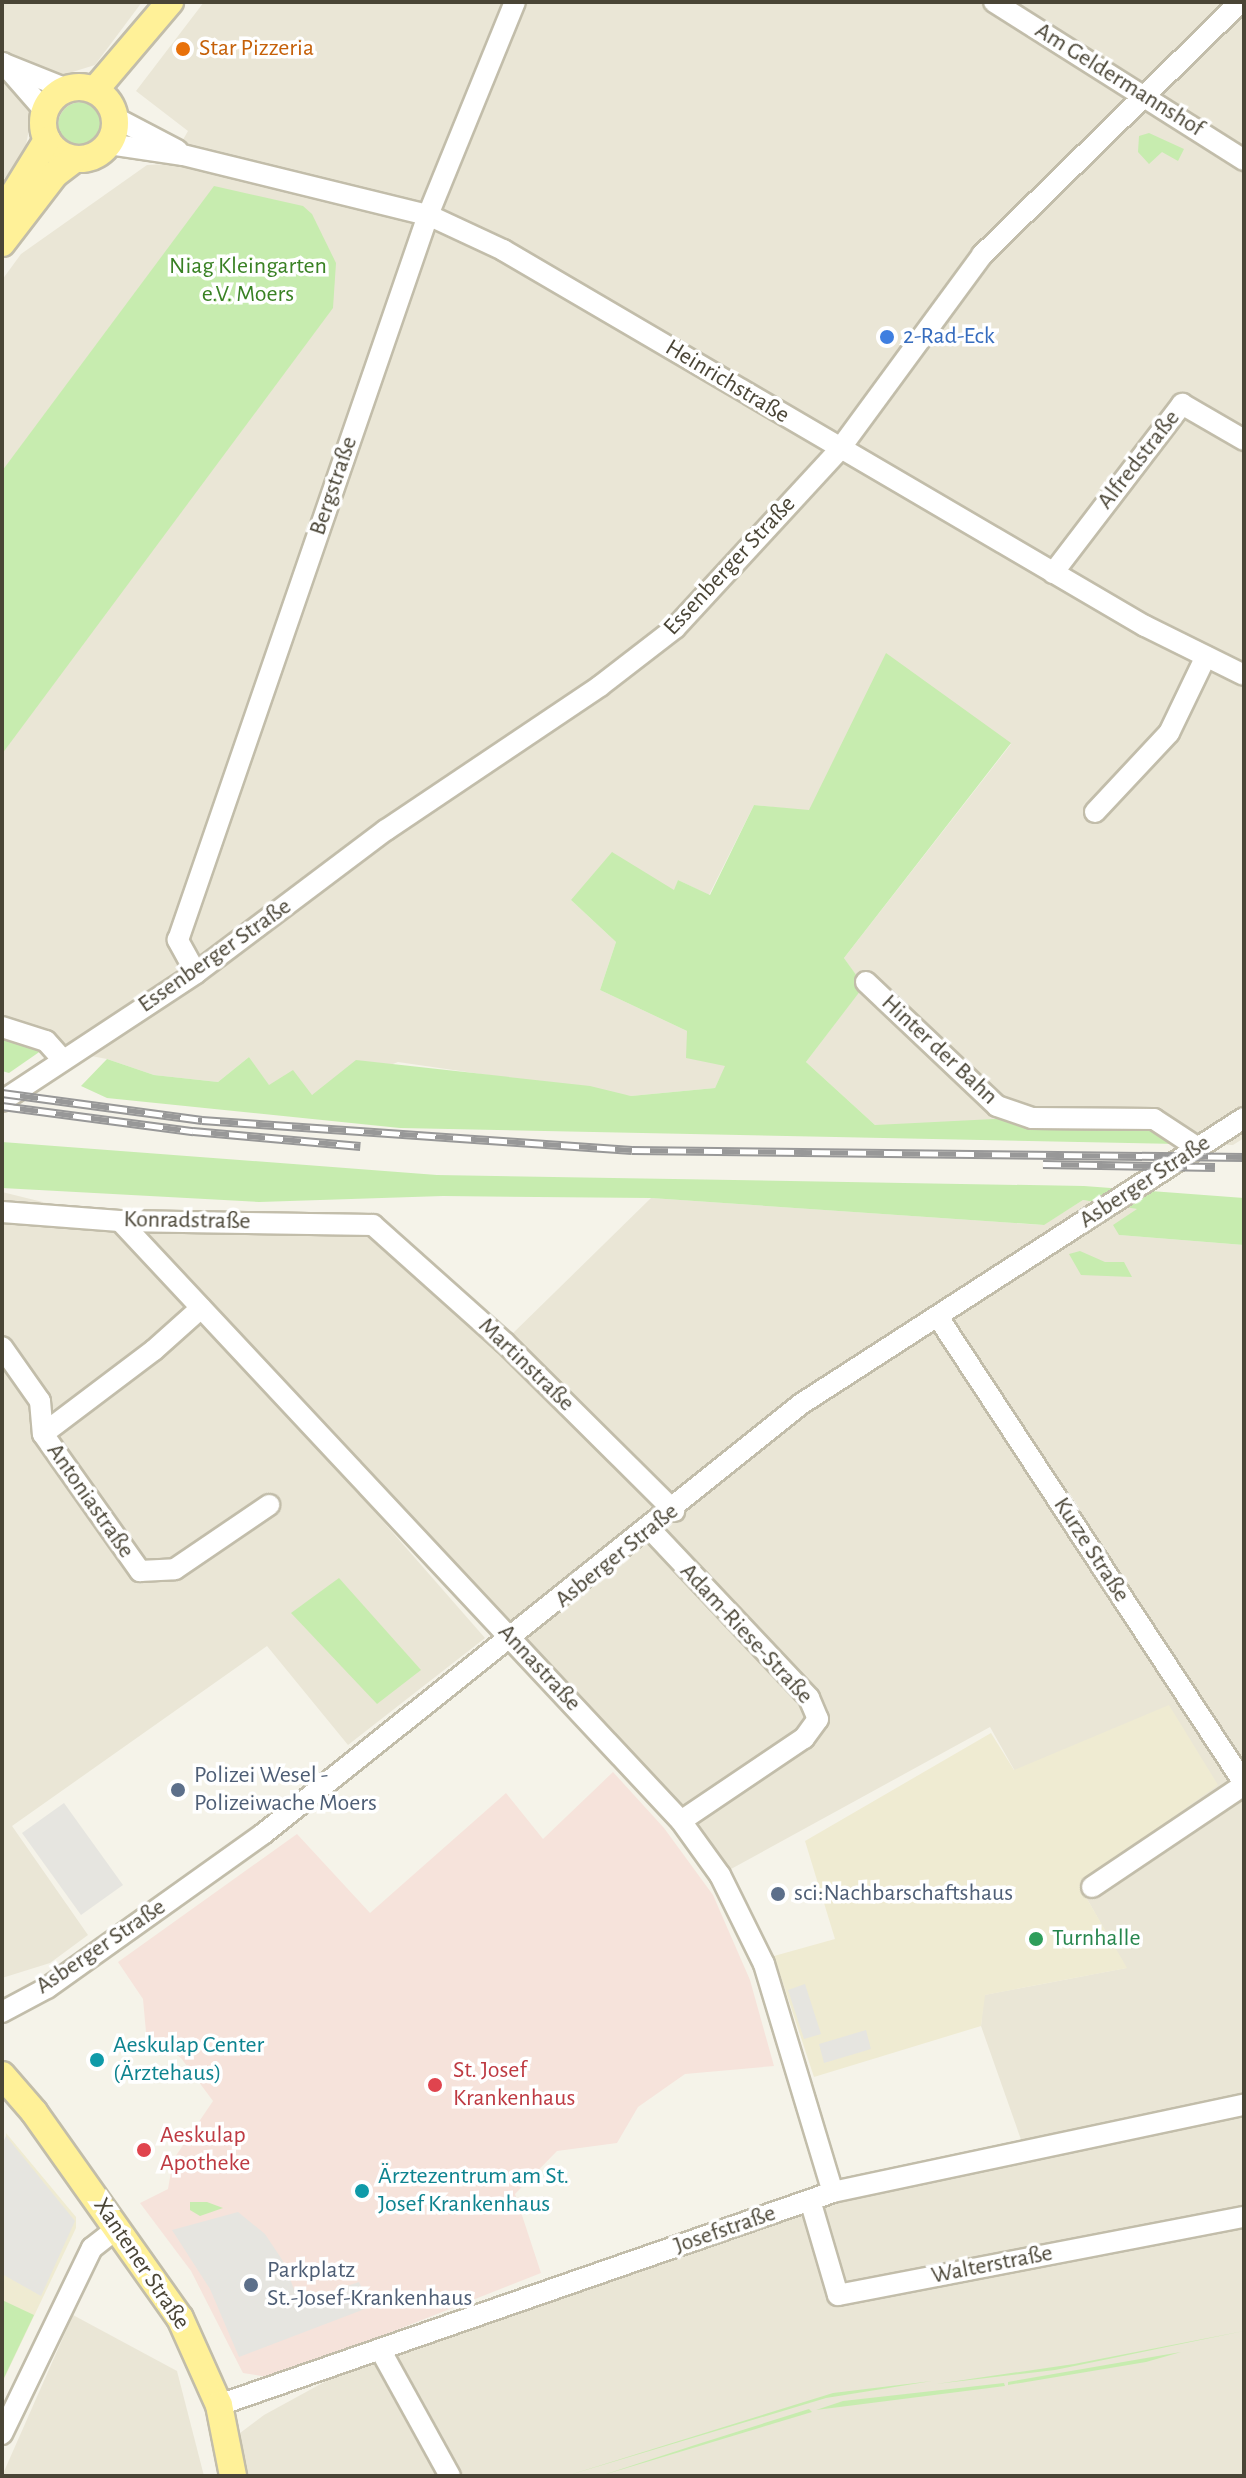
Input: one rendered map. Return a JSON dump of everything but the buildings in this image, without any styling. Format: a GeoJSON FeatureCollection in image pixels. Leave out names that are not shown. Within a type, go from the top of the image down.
{"type":"FeatureCollection","features":[{"type":"Feature","properties":{"kind":"main road"},"geometry":{"type":"LineString","coordinates":[[2,243],[55,174],[75,159],[94,156],[109,144],[108,105],[143,39],[170,2]]}},
{"type":"Feature","properties":{"kind":"main road"},"geometry":{"type":"LineString","coordinates":[[75,159],[56,151],[47,140],[45,111],[67,89],[108,105]]}},
{"type":"Feature","properties":{"kind":"main road"},"geometry":{"type":"LineString","coordinates":[[2,213],[47,140]]}},
{"type":"Feature","properties":{"kind":"main road","name":"Xantener Straße"},"geometry":{"type":"LineString","coordinates":[[2,2075],[118,2228],[180,2318],[219,2405],[233,2476]]}},
{"type":"Feature","properties":{"kind":"street","name":"Bergstraße"},"geometry":{"type":"LineString","coordinates":[[196,973],[178,940],[428,215],[515,2]]}},
{"type":"Feature","properties":{"kind":"street","name":"Am Geldermannshof"},"geometry":{"type":"LineString","coordinates":[[994,2],[1244,160]]}},
{"type":"Feature","properties":{"kind":"street","name":"Essenberger Straße"},"geometry":{"type":"LineString","coordinates":[[2,1101],[196,973],[386,830],[600,686],[675,628],[839,450],[982,255],[1146,98],[1240,2]]}},
{"type":"Feature","properties":{"kind":"street"},"geometry":{"type":"LineString","coordinates":[[2,63],[67,89]]}},
{"type":"Feature","properties":{"kind":"street"},"geometry":{"type":"LineString","coordinates":[[2,63],[45,111]]}},
{"type":"Feature","properties":{"kind":"street","name":"Heinrichstraße"},"geometry":{"type":"LineString","coordinates":[[108,105],[183,155]]}},
{"type":"Feature","properties":{"kind":"street","name":"Heinrichstraße"},"geometry":{"type":"LineString","coordinates":[[109,144],[183,155],[428,215],[591,298],[839,450],[1053,573],[1244,675]]}},
{"type":"Feature","properties":{"kind":"street","name":"Alfredstraße"},"geometry":{"type":"LineString","coordinates":[[1053,573],[1182,404],[1244,440]]}},
{"type":"Feature","properties":{"kind":"street"},"geometry":{"type":"LineString","coordinates":[[1095,812],[1169,733],[1206,656]]}},
{"type":"Feature","properties":{"kind":"street","name":"Hinter der Bahn"},"geometry":{"type":"LineString","coordinates":[[866,982],[997,1106],[1032,1118],[1154,1119],[1198,1148]]}},
{"type":"Feature","properties":{"kind":"street"},"geometry":{"type":"LineString","coordinates":[[2,1027],[46,1041],[63,1060]]}},
{"type":"Feature","properties":{"kind":"street","name":"Asberger Straße"},"geometry":{"type":"LineString","coordinates":[[2,2012],[47,1988],[263,1834],[513,1640],[801,1404],[1244,1118]]}},
{"type":"Feature","properties":{"kind":"street","name":"Konradstraße"},"geometry":{"type":"LineString","coordinates":[[2,1212],[120,1221],[373,1225]]}},
{"type":"Feature","properties":{"kind":"street","name":"Annastraße"},"geometry":{"type":"LineString","coordinates":[[120,1221],[681,1821],[720,1875],[764,1964],[833,2192]]}},
{"type":"Feature","properties":{"kind":"street","name":"Martinstraße"},"geometry":{"type":"LineString","coordinates":[[373,1225],[504,1342],[674,1511]]}},
{"type":"Feature","properties":{"kind":"street","name":"Antoniastraße"},"geometry":{"type":"LineString","coordinates":[[201,1308],[154,1350],[43,1434],[140,1571],[175,1569],[269,1505]]}},
{"type":"Feature","properties":{"kind":"street","name":"Kurze Straße"},"geometry":{"type":"LineString","coordinates":[[938,1317],[1244,1784],[1092,1887]]}},
{"type":"Feature","properties":{"kind":"street"},"geometry":{"type":"LineString","coordinates":[[2,1347],[40,1401],[43,1434]]}},
{"type":"Feature","properties":{"kind":"street","name":"Adam-Riese-Straße"},"geometry":{"type":"LineString","coordinates":[[650,1529],[809,1698],[818,1719],[804,1738],[681,1821]]}},
{"type":"Feature","properties":{"kind":"street","name":"Josefstraße"},"geometry":{"type":"LineString","coordinates":[[219,2405],[833,2192],[1244,2105]]}},
{"type":"Feature","properties":{"kind":"street","name":"Walterstraße"},"geometry":{"type":"LineString","coordinates":[[810,2200],[838,2295],[1244,2217]]}},
{"type":"Feature","properties":{"kind":"street"},"geometry":{"type":"LineString","coordinates":[[2,2434],[92,2248],[118,2228]]}},
{"type":"Feature","properties":{"kind":"street"},"geometry":{"type":"LineString","coordinates":[[381,2351],[450,2476]]}},
{"type":"Feature","properties":{"kind":"shaded area"},"geometry":{"type":"Polygon","coordinates":[[[2,2],[142,2],[95,65],[69,73],[30,124],[24,155],[2,181],[2,2]]]}},
{"type":"Feature","properties":{"kind":"shaded area"},"geometry":{"type":"Polygon","coordinates":[[[204,2],[1244,2],[1244,1138],[1233,1145],[1179,1144],[875,1125],[806,1062],[863,986],[844,958],[1011,744],[809,811],[754,805],[709,895],[678,880],[675,890],[571,900],[616,942],[600,990],[687,1031],[726,1066],[715,1088],[631,1096],[398,1062],[312,1095],[269,1086],[249,1057],[218,1082],[154,1075],[107,1059],[2,1039],[2,280],[21,254],[147,165],[169,164],[188,131],[136,91],[204,2]]]}},
{"type":"Feature","properties":{"kind":"shaded area"},"geometry":{"type":"Polygon","coordinates":[[[2,1192],[120,1221],[373,1225],[504,1342],[651,1198],[1043,1225],[1083,1200],[1138,1209],[1119,1235],[1244,1245],[1244,2476],[243,2476],[240,2433],[264,2415],[381,2351],[833,2192],[1025,2151],[981,2026],[984,1995],[1126,1968],[990,1727],[720,1875],[149,1254],[485,1638],[348,1745],[267,1646],[12,1826],[88,1935],[50,1963],[2,1978],[2,1192]]]}},
{"type":"Feature","properties":{"kind":"shaded area"},"geometry":{"type":"Polygon","coordinates":[[[1169,1705],[1218,1785],[1079,1885],[1127,1968],[985,1995],[981,2026],[814,2077],[774,1956],[835,1939],[805,1841],[991,1733],[1014,1770],[1169,1705]]]}},
{"type":"Feature","properties":{"kind":"shaded area","name":"St. Josef Krankenhaus"},"geometry":{"type":"Polygon","coordinates":[[[613,1772],[664,1828],[713,1895],[750,1980],[774,2066],[685,2074],[638,2107],[617,2143],[557,2151],[515,2194],[541,2273],[275,2378],[243,2373],[191,2271],[140,2203],[168,2189],[173,2160],[213,2101],[181,2058],[146,2032],[143,1999],[118,1962],[297,1834],[370,1913],[506,1793],[543,1839],[613,1772]]]}},
{"type":"Feature","properties":{"kind":"shaded area"},"geometry":{"type":"Polygon","coordinates":[[[64,1803],[123,1885],[81,1915],[22,1833],[64,1803]]]}},
{"type":"Feature","properties":{"kind":"shaded area"},"geometry":{"type":"Polygon","coordinates":[[[805,1984],[821,2034],[804,2039],[788,1990],[805,1984]]]}},
{"type":"Feature","properties":{"kind":"shaded area"},"geometry":{"type":"Polygon","coordinates":[[[866,2030],[871,2049],[824,2063],[819,2044],[866,2030]]]}},
{"type":"Feature","properties":{"kind":"shaded area"},"geometry":{"type":"Polygon","coordinates":[[[6,2133],[76,2217],[76,2228],[2,2383],[6,2133]]]}},
{"type":"Feature","properties":{"kind":"shaded area"},"geometry":{"type":"Polygon","coordinates":[[[6,2136],[75,2221],[41,2296],[2,2274],[2,2145],[6,2136]]]}},
{"type":"Feature","properties":{"kind":"shaded area","name":"Parkplatz St.-Josef-Krankenhaus"},"geometry":{"type":"Polygon","coordinates":[[[238,2212],[265,2234],[283,2261],[299,2302],[359,2282],[370,2307],[239,2357],[210,2289],[172,2230],[238,2212]]]}},
{"type":"Feature","properties":{"kind":"shaded area"},"geometry":{"type":"Polygon","coordinates":[[[73,2315],[177,2371],[204,2476],[2,2476],[73,2315]]]}},
{"type":"Feature","properties":{"kind":"green space"},"geometry":{"type":"Polygon","coordinates":[[[81,102],[98,108],[104,125],[98,142],[81,148],[64,142],[58,125],[64,108],[81,102]]]}},
{"type":"Feature","properties":{"kind":"green space"},"geometry":{"type":"Polygon","coordinates":[[[1149,133],[1184,149],[1178,161],[1162,152],[1149,164],[1138,152],[1139,136],[1149,133]]]}},
{"type":"Feature","properties":{"kind":"green space","name":"Niag Kleingarten e.V. Moers"},"geometry":{"type":"Polygon","coordinates":[[[214,186],[303,206],[312,214],[336,263],[333,308],[2,754],[2,471],[214,186]]]}},
{"type":"Feature","properties":{"kind":"green space"},"geometry":{"type":"Polygon","coordinates":[[[886,653],[1011,743],[844,958],[864,986],[806,1062],[875,1125],[1014,1118],[1143,1122],[1179,1144],[400,1128],[107,1098],[81,1086],[107,1059],[154,1075],[218,1082],[249,1057],[269,1085],[293,1070],[312,1095],[356,1060],[590,1086],[631,1096],[715,1088],[725,1066],[686,1058],[687,1031],[600,990],[616,942],[571,900],[612,852],[674,890],[678,880],[710,895],[754,805],[809,810],[886,653]]]}},
{"type":"Feature","properties":{"kind":"green space"},"geometry":{"type":"Polygon","coordinates":[[[2,1039],[45,1048],[9,1073],[2,1071],[2,1039]]]}},
{"type":"Feature","properties":{"kind":"green space"},"geometry":{"type":"Polygon","coordinates":[[[2,1142],[437,1175],[1084,1186],[1244,1198],[1244,1245],[1119,1235],[1113,1225],[1137,1209],[1083,1200],[1044,1225],[651,1198],[443,1196],[259,1202],[2,1188],[2,1142]]]}},
{"type":"Feature","properties":{"kind":"green space"},"geometry":{"type":"Polygon","coordinates":[[[1080,1251],[1105,1262],[1124,1262],[1132,1277],[1081,1275],[1069,1254],[1080,1251]]]}},
{"type":"Feature","properties":{"kind":"green space"},"geometry":{"type":"Polygon","coordinates":[[[339,1578],[421,1670],[377,1704],[291,1613],[339,1578]]]}},
{"type":"Feature","properties":{"kind":"green space"},"geometry":{"type":"Polygon","coordinates":[[[190,2202],[207,2202],[223,2208],[200,2216],[190,2210],[190,2202]]]}},
{"type":"Feature","properties":{"kind":"green space"},"geometry":{"type":"Polygon","coordinates":[[[2,2300],[34,2315],[2,2382],[2,2300]]]}},
{"type":"Feature","properties":{"kind":"green space"},"geometry":{"type":"Polygon","coordinates":[[[1244,2331],[1055,2370],[936,2384],[1074,2364],[1244,2331]]]}},
{"type":"Feature","properties":{"kind":"green space"},"geometry":{"type":"Polygon","coordinates":[[[1181,2352],[1146,2362],[1008,2385],[1008,2382],[1181,2352]]]}},
{"type":"Feature","properties":{"kind":"green space"},"geometry":{"type":"Polygon","coordinates":[[[932,2381],[826,2398],[566,2476],[833,2393],[932,2381]]]}},
{"type":"Feature","properties":{"kind":"green space"},"geometry":{"type":"Polygon","coordinates":[[[1004,2383],[1005,2386],[816,2410],[843,2401],[1004,2383]]]}},
{"type":"Feature","properties":{"kind":"green space"},"geometry":{"type":"Polygon","coordinates":[[[809,2409],[812,2412],[600,2476],[695,2445],[809,2409]]]}},
{"type":"Feature","properties":{"kind":"railway"},"geometry":{"type":"LineString","coordinates":[[2,1093],[202,1120],[632,1150],[1244,1157]]}},
{"type":"Feature","properties":{"kind":"railway"},"geometry":{"type":"LineString","coordinates":[[2,1106],[193,1131],[360,1146]]}},
{"type":"Feature","properties":{"kind":"railway"},"geometry":{"type":"LineString","coordinates":[[1043,1164],[1215,1167]]}},
{"type":"Feature","properties":{"kind":"place","name":"Star Pizzeria"},"geometry":{"type":"Point","coordinates":[183,49]}},
{"type":"Feature","properties":{"kind":"place","name":"2-Rad-Eck"},"geometry":{"type":"Point","coordinates":[887,337]}},
{"type":"Feature","properties":{"kind":"place","name":"Polizei Wesel - Polizeiwache Moers"},"geometry":{"type":"Point","coordinates":[178,1790]}},
{"type":"Feature","properties":{"kind":"place","name":"sci:Nachbarschaftshaus"},"geometry":{"type":"Point","coordinates":[778,1894]}},
{"type":"Feature","properties":{"kind":"place","name":"Turnhalle"},"geometry":{"type":"Point","coordinates":[1036,1939]}},
{"type":"Feature","properties":{"kind":"place","name":"Aeskulap Center (Ärztehaus)"},"geometry":{"type":"Point","coordinates":[97,2060]}},
{"type":"Feature","properties":{"kind":"place","name":"St. Josef Krankenhaus"},"geometry":{"type":"Point","coordinates":[435,2085]}},
{"type":"Feature","properties":{"kind":"place","name":"Aeskulap Apotheke"},"geometry":{"type":"Point","coordinates":[144,2150]}},
{"type":"Feature","properties":{"kind":"place","name":"Ärztezentrum am St. Josef Krankenhaus"},"geometry":{"type":"Point","coordinates":[362,2191]}},
{"type":"Feature","properties":{"kind":"place","name":"Parkplatz St.-Josef-Krankenhaus"},"geometry":{"type":"Point","coordinates":[251,2285]}}]}
